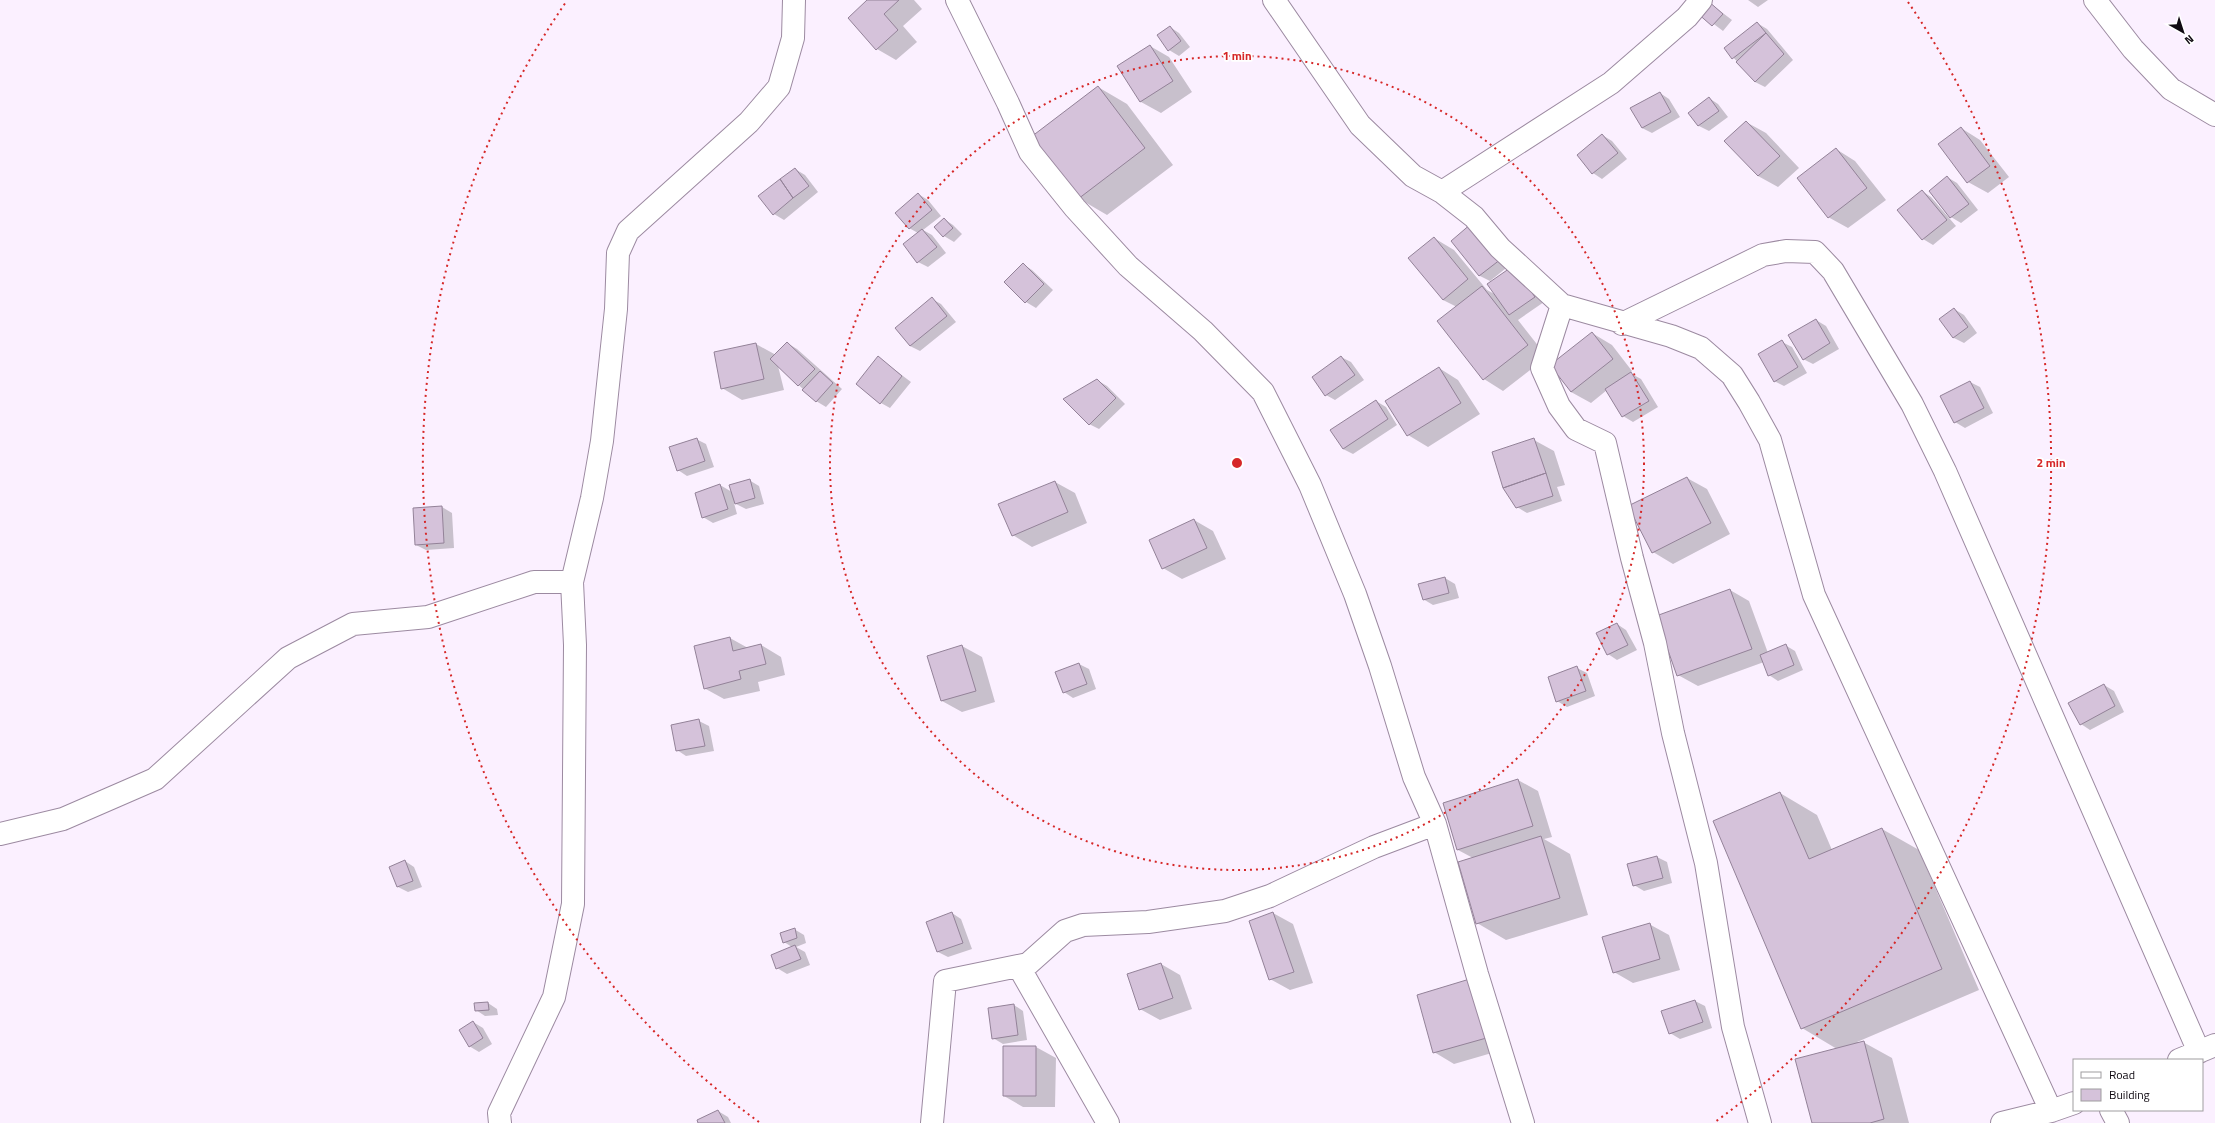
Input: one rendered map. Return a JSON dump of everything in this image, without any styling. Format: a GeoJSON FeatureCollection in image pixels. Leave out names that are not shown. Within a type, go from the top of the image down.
{"type":"FeatureCollection","features":[{"type":"Feature","properties":{"kind":"street"},"geometry":{"type":"LineString","coordinates":[[500,1123],[499,1113],[554,997],[573,904],[575,646],[572,582],[592,498],[602,441],[616,309],[618,252],[628,231],[749,122],[779,87],[793,38],[794,0]]}},
{"type":"Feature","properties":{"kind":"street"},"geometry":{"type":"LineString","coordinates":[[957,0],[1008,103],[1030,152],[1075,208],[1128,266],[1204,331],[1264,392],[1310,485],[1355,594],[1380,666],[1414,777],[1435,824],[1477,974],[1523,1123]]}},
{"type":"Feature","properties":{"kind":"street"},"geometry":{"type":"LineString","coordinates":[[1274,0],[1360,125],[1413,176],[1442,192],[1474,217],[1500,248],[1562,305],[1622,324],[1670,336],[1701,348],[1732,375],[1770,440],[1814,595],[2051,1111]]}},
{"type":"Feature","properties":{"kind":"street"},"geometry":{"type":"LineString","coordinates":[[1442,192],[1610,83],[1681,22],[1701,0]]}},
{"type":"Feature","properties":{"kind":"street"},"geometry":{"type":"LineString","coordinates":[[2095,0],[2133,50],[2171,89],[2215,115]]}},
{"type":"Feature","properties":{"kind":"street"},"geometry":{"type":"LineString","coordinates":[[1622,324],[1762,255],[1786,251],[1815,252],[1834,271],[1912,404],[1945,471],[2211,1048],[2182,1059]]}},
{"type":"Feature","properties":{"kind":"street"},"geometry":{"type":"LineString","coordinates":[[1562,305],[1542,368],[1559,406],[1576,429],[1605,443],[1632,558],[1655,643],[1668,712],[1706,863],[1734,1027],[1760,1123]]}},
{"type":"Feature","properties":{"kind":"street"},"geometry":{"type":"LineString","coordinates":[[0,834],[63,819],[155,779],[288,658],[353,624],[428,618],[534,582],[572,582]]}},
{"type":"Feature","properties":{"kind":"street"},"geometry":{"type":"LineString","coordinates":[[932,1123],[945,981],[1028,964],[1065,931],[1083,925],[1148,922],[1225,911],[1270,896],[1374,847],[1435,824]]}},
{"type":"Feature","properties":{"kind":"street"},"geometry":{"type":"LineString","coordinates":[[1019,967],[1108,1123]]}},
{"type":"Feature","properties":{"kind":"street"},"geometry":{"type":"LineString","coordinates":[[2002,1123],[2051,1111],[2073,1103]]}},
{"type":"Feature","properties":{"kind":"street"},"geometry":{"type":"LineString","coordinates":[[2112,1111],[2118,1123]]}},
{"type":"Feature","properties":{"kind":"building"},"geometry":{"type":"Polygon","coordinates":[[[867,0],[899,0],[884,14],[898,30],[876,50],[848,18],[867,0]]]}},
{"type":"Feature","properties":{"kind":"building"},"geometry":{"type":"Polygon","coordinates":[[[1707,0],[1723,14],[1712,26],[1696,12],[1707,0]]]}},
{"type":"Feature","properties":{"kind":"building"},"geometry":{"type":"Polygon","coordinates":[[[1757,22],[1766,33],[1732,59],[1724,48],[1757,22]]]}},
{"type":"Feature","properties":{"kind":"building"},"geometry":{"type":"Polygon","coordinates":[[[1170,26],[1181,41],[1168,51],[1157,35],[1170,26]]]}},
{"type":"Feature","properties":{"kind":"building"},"geometry":{"type":"Polygon","coordinates":[[[1766,33],[1784,54],[1755,82],[1736,62],[1766,33]]]}},
{"type":"Feature","properties":{"kind":"building"},"geometry":{"type":"Polygon","coordinates":[[[1150,45],[1173,81],[1140,102],[1117,66],[1150,45]]]}},
{"type":"Feature","properties":{"kind":"building"},"geometry":{"type":"Polygon","coordinates":[[[1098,86],[1145,148],[1078,199],[1031,137],[1098,86]]]}},
{"type":"Feature","properties":{"kind":"building"},"geometry":{"type":"Polygon","coordinates":[[[1660,92],[1671,112],[1642,128],[1630,108],[1660,92]]]}},
{"type":"Feature","properties":{"kind":"building"},"geometry":{"type":"Polygon","coordinates":[[[1709,97],[1719,111],[1698,126],[1688,113],[1709,97]]]}},
{"type":"Feature","properties":{"kind":"building"},"geometry":{"type":"Polygon","coordinates":[[[1746,121],[1780,156],[1758,176],[1724,141],[1746,121]]]}},
{"type":"Feature","properties":{"kind":"building"},"geometry":{"type":"Polygon","coordinates":[[[1961,127],[1990,166],[1967,183],[1938,144],[1961,127]]]}},
{"type":"Feature","properties":{"kind":"building"},"geometry":{"type":"Polygon","coordinates":[[[1602,134],[1618,153],[1592,174],[1577,155],[1602,134]]]}},
{"type":"Feature","properties":{"kind":"building"},"geometry":{"type":"Polygon","coordinates":[[[1836,148],[1867,188],[1828,218],[1797,178],[1836,148]]]}},
{"type":"Feature","properties":{"kind":"building"},"geometry":{"type":"Polygon","coordinates":[[[795,168],[809,186],[793,198],[780,179],[795,168]]]}},
{"type":"Feature","properties":{"kind":"building"},"geometry":{"type":"Polygon","coordinates":[[[1947,176],[1969,204],[1950,218],[1929,191],[1947,176]]]}},
{"type":"Feature","properties":{"kind":"building"},"geometry":{"type":"Polygon","coordinates":[[[780,179],[793,198],[773,215],[758,196],[780,179]]]}},
{"type":"Feature","properties":{"kind":"building"},"geometry":{"type":"Polygon","coordinates":[[[1922,190],[1947,220],[1922,240],[1897,210],[1922,190]]]}},
{"type":"Feature","properties":{"kind":"building"},"geometry":{"type":"Polygon","coordinates":[[[918,193],[932,210],[909,229],[895,213],[918,193]]]}},
{"type":"Feature","properties":{"kind":"building"},"geometry":{"type":"Polygon","coordinates":[[[944,218],[953,228],[943,237],[934,227],[944,218]]]}},
{"type":"Feature","properties":{"kind":"building"},"geometry":{"type":"Polygon","coordinates":[[[1472,223],[1501,259],[1479,276],[1451,241],[1472,223]]]}},
{"type":"Feature","properties":{"kind":"building"},"geometry":{"type":"Polygon","coordinates":[[[922,229],[937,247],[917,263],[903,244],[922,229]]]}},
{"type":"Feature","properties":{"kind":"building"},"geometry":{"type":"Polygon","coordinates":[[[1434,237],[1468,279],[1443,300],[1408,258],[1434,237]]]}},
{"type":"Feature","properties":{"kind":"building"},"geometry":{"type":"Polygon","coordinates":[[[1023,263],[1044,284],[1025,303],[1004,282],[1023,263]]]}},
{"type":"Feature","properties":{"kind":"building"},"geometry":{"type":"Polygon","coordinates":[[[1513,266],[1535,297],[1509,315],[1487,284],[1513,266]]]}},
{"type":"Feature","properties":{"kind":"building"},"geometry":{"type":"Polygon","coordinates":[[[1482,286],[1528,345],[1483,380],[1437,321],[1482,286]]]}},
{"type":"Feature","properties":{"kind":"building"},"geometry":{"type":"Polygon","coordinates":[[[932,297],[947,316],[910,346],[895,328],[932,297]]]}},
{"type":"Feature","properties":{"kind":"building"},"geometry":{"type":"Polygon","coordinates":[[[1954,308],[1968,327],[1953,338],[1939,319],[1954,308]]]}},
{"type":"Feature","properties":{"kind":"building"},"geometry":{"type":"Polygon","coordinates":[[[1816,319],[1830,343],[1803,360],[1788,335],[1816,319]]]}},
{"type":"Feature","properties":{"kind":"building"},"geometry":{"type":"Polygon","coordinates":[[[1592,332],[1613,359],[1571,392],[1550,365],[1592,332]]]}},
{"type":"Feature","properties":{"kind":"building"},"geometry":{"type":"Polygon","coordinates":[[[1782,340],[1798,367],[1774,382],[1758,354],[1782,340]]]}},
{"type":"Feature","properties":{"kind":"building"},"geometry":{"type":"Polygon","coordinates":[[[787,342],[815,369],[798,386],[770,359],[787,342]]]}},
{"type":"Feature","properties":{"kind":"building"},"geometry":{"type":"Polygon","coordinates":[[[756,343],[764,379],[721,389],[714,352],[756,343]]]}},
{"type":"Feature","properties":{"kind":"building"},"geometry":{"type":"Polygon","coordinates":[[[878,356],[902,376],[880,404],[856,384],[878,356]]]}},
{"type":"Feature","properties":{"kind":"building"},"geometry":{"type":"Polygon","coordinates":[[[1341,356],[1355,375],[1325,396],[1312,377],[1341,356]]]}},
{"type":"Feature","properties":{"kind":"building"},"geometry":{"type":"Polygon","coordinates":[[[1439,367],[1461,403],[1407,436],[1385,401],[1439,367]]]}},
{"type":"Feature","properties":{"kind":"building"},"geometry":{"type":"Polygon","coordinates":[[[820,371],[833,383],[816,402],[802,390],[820,371]]]}},
{"type":"Feature","properties":{"kind":"building"},"geometry":{"type":"Polygon","coordinates":[[[1631,372],[1649,401],[1622,417],[1605,389],[1631,372]]]}},
{"type":"Feature","properties":{"kind":"building"},"geometry":{"type":"Polygon","coordinates":[[[1097,379],[1116,398],[1089,425],[1063,399],[1097,379]]]}},
{"type":"Feature","properties":{"kind":"building"},"geometry":{"type":"Polygon","coordinates":[[[1970,381],[1984,408],[1954,423],[1940,396],[1970,381]]]}},
{"type":"Feature","properties":{"kind":"building"},"geometry":{"type":"Polygon","coordinates":[[[1376,400],[1388,419],[1343,449],[1330,430],[1376,400]]]}},
{"type":"Feature","properties":{"kind":"building"},"geometry":{"type":"Polygon","coordinates":[[[697,438],[705,461],[677,471],[669,447],[697,438]]]}},
{"type":"Feature","properties":{"kind":"building"},"geometry":{"type":"Polygon","coordinates":[[[1534,438],[1546,473],[1503,488],[1492,452],[1534,438]]]}},
{"type":"Feature","properties":{"kind":"building"},"geometry":{"type":"Polygon","coordinates":[[[1546,473],[1553,496],[1516,508],[1503,488],[1546,473]]]}},
{"type":"Feature","properties":{"kind":"building"},"geometry":{"type":"Polygon","coordinates":[[[1687,477],[1711,523],[1652,553],[1628,506],[1687,477]]]}},
{"type":"Feature","properties":{"kind":"building"},"geometry":{"type":"Polygon","coordinates":[[[750,479],[755,498],[735,504],[729,485],[750,479]]]}},
{"type":"Feature","properties":{"kind":"building"},"geometry":{"type":"Polygon","coordinates":[[[1055,481],[1068,512],[1012,536],[998,504],[1055,481]]]}},
{"type":"Feature","properties":{"kind":"building"},"geometry":{"type":"Polygon","coordinates":[[[720,484],[728,509],[702,518],[695,493],[720,484]]]}},
{"type":"Feature","properties":{"kind":"building"},"geometry":{"type":"Polygon","coordinates":[[[442,506],[444,543],[415,545],[413,508],[442,506]]]}},
{"type":"Feature","properties":{"kind":"building"},"geometry":{"type":"Polygon","coordinates":[[[1194,519],[1207,548],[1162,569],[1149,540],[1194,519]]]}},
{"type":"Feature","properties":{"kind":"building"},"geometry":{"type":"Polygon","coordinates":[[[1445,577],[1449,593],[1423,600],[1418,584],[1445,577]]]}},
{"type":"Feature","properties":{"kind":"building"},"geometry":{"type":"Polygon","coordinates":[[[1730,589],[1752,649],[1677,676],[1656,616],[1730,589]]]}},
{"type":"Feature","properties":{"kind":"building"},"geometry":{"type":"Polygon","coordinates":[[[1617,623],[1628,645],[1607,655],[1596,633],[1617,623]]]}},
{"type":"Feature","properties":{"kind":"building"},"geometry":{"type":"Polygon","coordinates":[[[730,637],[733,651],[761,644],[766,664],[739,671],[741,679],[704,689],[694,646],[730,637]]]}},
{"type":"Feature","properties":{"kind":"building"},"geometry":{"type":"Polygon","coordinates":[[[1786,644],[1794,665],[1768,676],[1760,655],[1786,644]]]}},
{"type":"Feature","properties":{"kind":"building"},"geometry":{"type":"Polygon","coordinates":[[[962,645],[976,691],[941,701],[927,656],[962,645]]]}},
{"type":"Feature","properties":{"kind":"building"},"geometry":{"type":"Polygon","coordinates":[[[1079,663],[1087,684],[1063,693],[1055,672],[1079,663]]]}},
{"type":"Feature","properties":{"kind":"building"},"geometry":{"type":"Polygon","coordinates":[[[1577,666],[1586,691],[1556,702],[1548,677],[1577,666]]]}},
{"type":"Feature","properties":{"kind":"building"},"geometry":{"type":"Polygon","coordinates":[[[2104,684],[2115,706],[2080,725],[2068,703],[2104,684]]]}},
{"type":"Feature","properties":{"kind":"building"},"geometry":{"type":"Polygon","coordinates":[[[699,719],[705,746],[676,751],[671,725],[699,719]]]}},
{"type":"Feature","properties":{"kind":"building"},"geometry":{"type":"Polygon","coordinates":[[[1518,779],[1533,826],[1457,850],[1443,803],[1518,779]]]}},
{"type":"Feature","properties":{"kind":"building"},"geometry":{"type":"Polygon","coordinates":[[[1780,792],[1809,859],[1882,828],[1942,969],[1801,1029],[1713,821],[1780,792]]]}},
{"type":"Feature","properties":{"kind":"building"},"geometry":{"type":"Polygon","coordinates":[[[1541,836],[1560,898],[1476,924],[1458,862],[1541,836]]]}},
{"type":"Feature","properties":{"kind":"building"},"geometry":{"type":"Polygon","coordinates":[[[1657,856],[1663,878],[1633,886],[1627,864],[1657,856]]]}},
{"type":"Feature","properties":{"kind":"building"},"geometry":{"type":"Polygon","coordinates":[[[405,860],[413,881],[397,887],[389,867],[405,860]]]}},
{"type":"Feature","properties":{"kind":"building"},"geometry":{"type":"Polygon","coordinates":[[[952,912],[963,943],[937,952],[926,922],[952,912]]]}},
{"type":"Feature","properties":{"kind":"building"},"geometry":{"type":"Polygon","coordinates":[[[1273,912],[1294,972],[1269,980],[1249,921],[1273,912]]]}},
{"type":"Feature","properties":{"kind":"building"},"geometry":{"type":"Polygon","coordinates":[[[1650,923],[1660,959],[1613,973],[1602,937],[1650,923]]]}},
{"type":"Feature","properties":{"kind":"building"},"geometry":{"type":"Polygon","coordinates":[[[795,928],[797,938],[783,943],[780,933],[795,928]]]}},
{"type":"Feature","properties":{"kind":"building"},"geometry":{"type":"Polygon","coordinates":[[[795,945],[801,959],[776,969],[771,955],[795,945]]]}},
{"type":"Feature","properties":{"kind":"building"},"geometry":{"type":"Polygon","coordinates":[[[1161,963],[1173,998],[1139,1010],[1127,974],[1161,963]]]}},
{"type":"Feature","properties":{"kind":"building"},"geometry":{"type":"Polygon","coordinates":[[[1473,978],[1490,1037],[1433,1053],[1417,995],[1473,978]]]}},
{"type":"Feature","properties":{"kind":"building"},"geometry":{"type":"Polygon","coordinates":[[[1695,1000],[1703,1022],[1669,1034],[1661,1011],[1695,1000]]]}},
{"type":"Feature","properties":{"kind":"building"},"geometry":{"type":"Polygon","coordinates":[[[488,1002],[489,1010],[475,1011],[474,1003],[488,1002]]]}},
{"type":"Feature","properties":{"kind":"building"},"geometry":{"type":"Polygon","coordinates":[[[1014,1004],[1018,1035],[992,1039],[988,1008],[1014,1004]]]}},
{"type":"Feature","properties":{"kind":"building"},"geometry":{"type":"Polygon","coordinates":[[[473,1021],[483,1038],[469,1047],[459,1030],[473,1021]]]}},
{"type":"Feature","properties":{"kind":"building"},"geometry":{"type":"Polygon","coordinates":[[[1864,1041],[1884,1119],[1870,1123],[1812,1123],[1795,1059],[1864,1041]]]}},
{"type":"Feature","properties":{"kind":"building"},"geometry":{"type":"Polygon","coordinates":[[[1003,1046],[1036,1046],[1036,1096],[1003,1096],[1003,1046]]]}},
{"type":"Feature","properties":{"kind":"building"},"geometry":{"type":"Polygon","coordinates":[[[718,1110],[725,1123],[698,1123],[697,1120],[718,1110]]]}}]}
